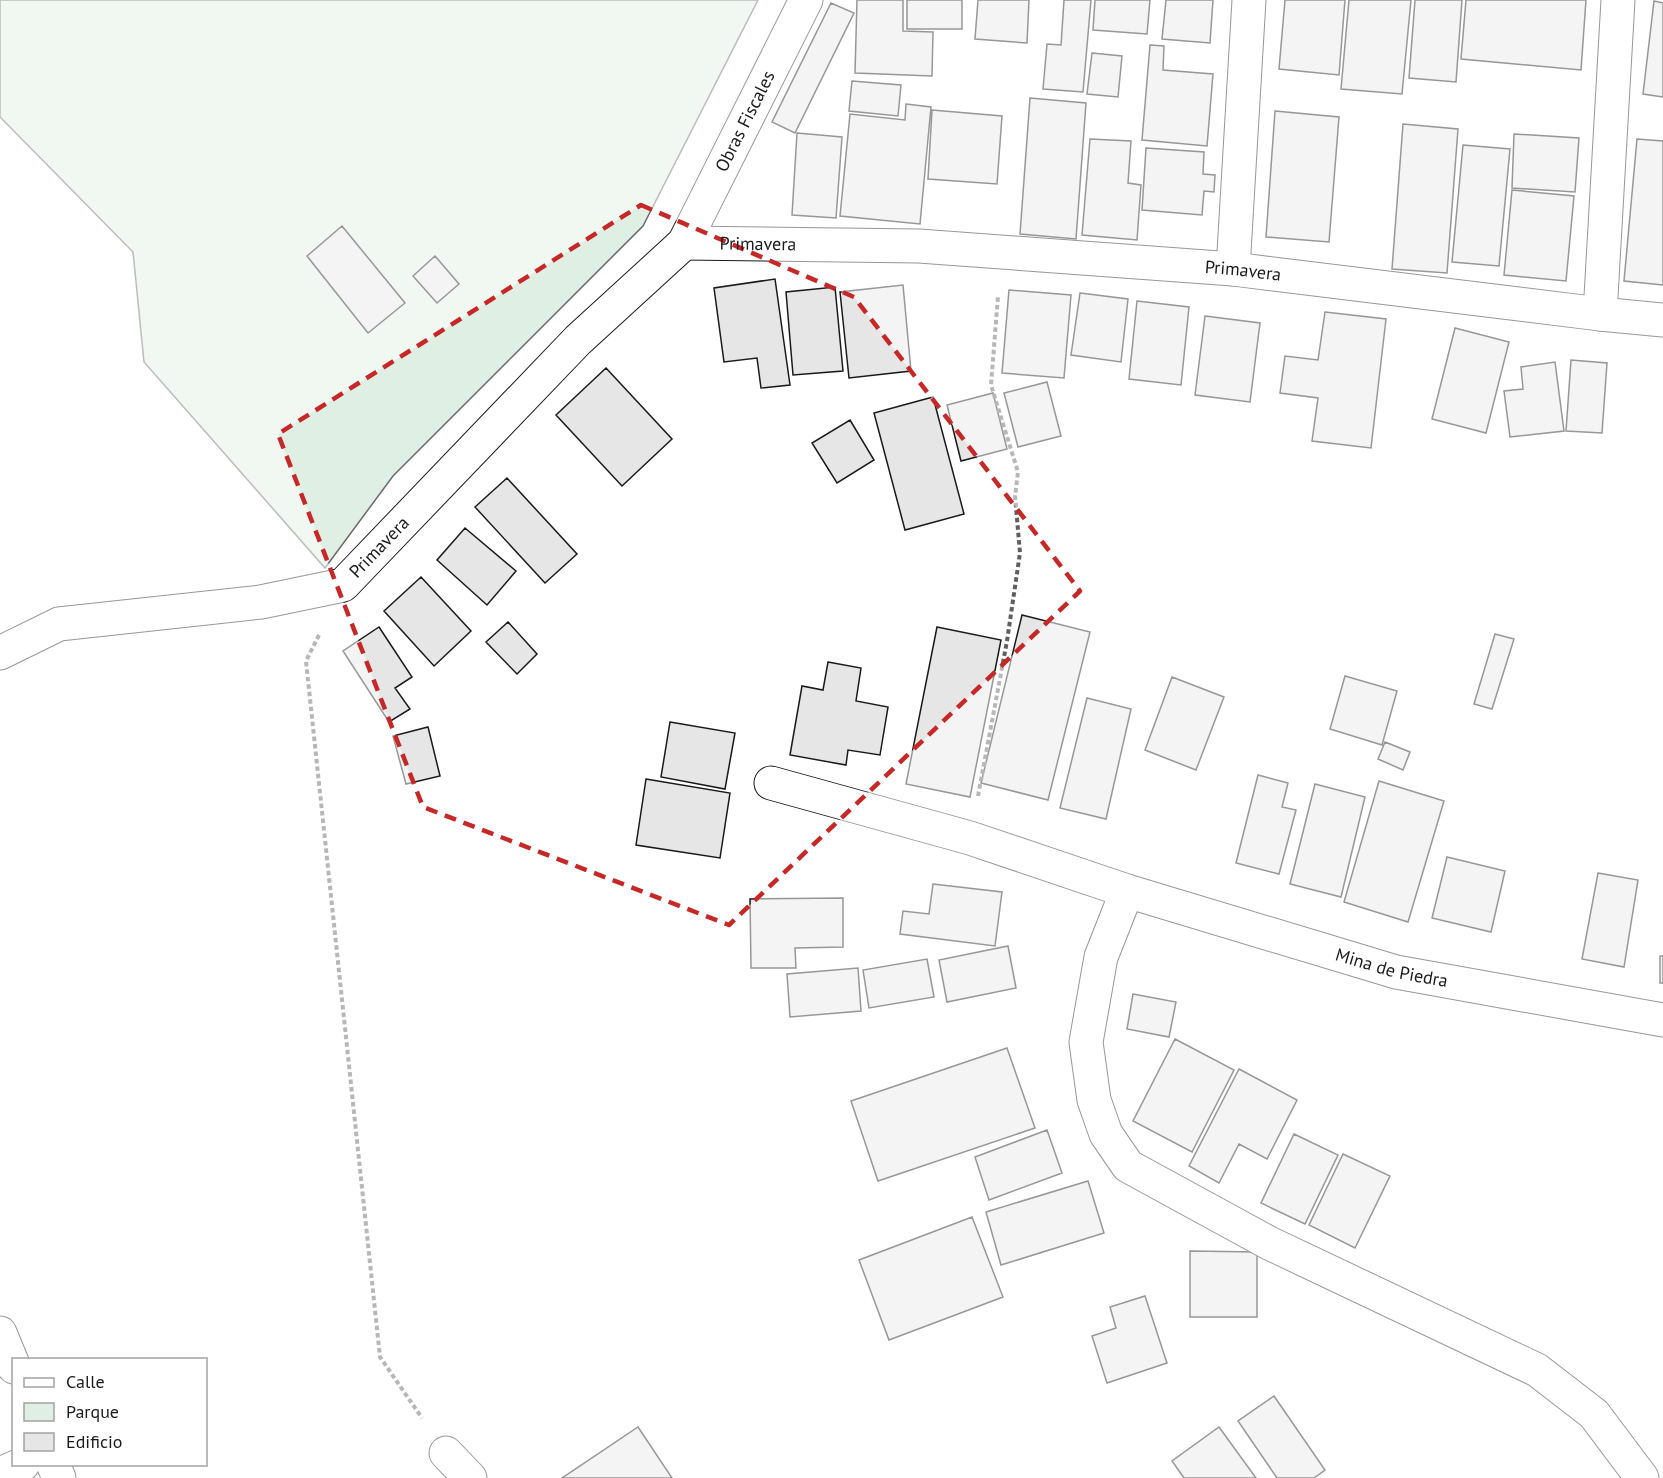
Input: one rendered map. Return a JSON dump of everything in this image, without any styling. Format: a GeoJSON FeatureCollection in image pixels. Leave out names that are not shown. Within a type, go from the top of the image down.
{"type":"FeatureCollection","features":[{"type":"Feature","properties":{"kind":"street","name":"Obras Fiscales"},"geometry":{"type":"LineString","coordinates":[[684,243],[806,0]]}},
{"type":"Feature","properties":{"kind":"street"},"geometry":{"type":"LineString","coordinates":[[1233,269],[1249,0]]}},
{"type":"Feature","properties":{"kind":"street"},"geometry":{"type":"LineString","coordinates":[[1600,314],[1618,0]]}},
{"type":"Feature","properties":{"kind":"street","name":"Primavera"},"geometry":{"type":"LineString","coordinates":[[0,653],[59,624],[261,602],[343,585],[578,340],[684,243],[919,246],[1233,269],[1663,320]]}},
{"type":"Feature","properties":{"kind":"street","name":"Mina de Piedra"},"geometry":{"type":"LineString","coordinates":[[771,783],[970,838],[1127,891],[1396,972],[1663,1020]]}},
{"type":"Feature","properties":{"kind":"street"},"geometry":{"type":"LineString","coordinates":[[1127,891],[1101,957],[1086,1042],[1094,1100],[1106,1134],[1128,1166],[1269,1244],[1537,1370],[1594,1414],[1642,1478]]}},
{"type":"Feature","properties":{"kind":"street"},"geometry":{"type":"LineString","coordinates":[[0,1333],[12,1362]]}},
{"type":"Feature","properties":{"kind":"street"},"geometry":{"type":"LineString","coordinates":[[446,1453],[470,1478]]}},
{"type":"Feature","properties":{"kind":"street"},"geometry":{"type":"LineString","coordinates":[[0,1474],[18,1466]]}},
{"type":"Feature","properties":{"kind":"path"},"geometry":{"type":"LineString","coordinates":[[970,838],[1007,641],[1020,553],[1015,496],[1018,472],[991,384],[1002,253]]}},
{"type":"Feature","properties":{"kind":"path"},"geometry":{"type":"LineString","coordinates":[[343,585],[306,661],[380,1358],[446,1453]]}},
{"type":"Feature","properties":{"kind":"highlighted area"},"geometry":{"type":"Polygon","coordinates":[[[641,205],[854,297],[1080,591],[729,925],[423,807],[278,434],[641,205]]]}},
{"type":"Feature","properties":{"kind":"green space"},"geometry":{"type":"Polygon","coordinates":[[[0,0],[758,0],[643,226],[393,476],[325,568],[144,362],[133,252],[0,117],[0,0]]]}},
{"type":"Feature","properties":{"kind":"building"},"geometry":{"type":"Polygon","coordinates":[[[857,0],[903,0],[903,31],[933,32],[932,76],[855,73],[857,0]]]}},
{"type":"Feature","properties":{"kind":"building"},"geometry":{"type":"Polygon","coordinates":[[[907,0],[962,0],[962,29],[907,29],[907,0]]]}},
{"type":"Feature","properties":{"kind":"building"},"geometry":{"type":"Polygon","coordinates":[[[978,0],[1029,0],[1027,43],[975,39],[978,0]]]}},
{"type":"Feature","properties":{"kind":"building"},"geometry":{"type":"Polygon","coordinates":[[[1064,0],[1091,0],[1083,92],[1043,89],[1047,44],[1061,45],[1064,0]]]}},
{"type":"Feature","properties":{"kind":"building"},"geometry":{"type":"Polygon","coordinates":[[[1095,0],[1150,0],[1147,34],[1093,30],[1095,0]]]}},
{"type":"Feature","properties":{"kind":"building"},"geometry":{"type":"Polygon","coordinates":[[[1166,0],[1213,0],[1210,43],[1162,39],[1166,0]]]}},
{"type":"Feature","properties":{"kind":"building"},"geometry":{"type":"Polygon","coordinates":[[[1285,0],[1345,0],[1339,75],[1279,69],[1285,0]]]}},
{"type":"Feature","properties":{"kind":"building"},"geometry":{"type":"Polygon","coordinates":[[[1349,0],[1411,0],[1402,94],[1341,89],[1349,0]]]}},
{"type":"Feature","properties":{"kind":"building"},"geometry":{"type":"Polygon","coordinates":[[[1415,0],[1462,0],[1456,82],[1409,78],[1415,0]]]}},
{"type":"Feature","properties":{"kind":"building"},"geometry":{"type":"Polygon","coordinates":[[[1466,0],[1586,0],[1581,70],[1461,59],[1466,0]]]}},
{"type":"Feature","properties":{"kind":"building"},"geometry":{"type":"Polygon","coordinates":[[[1654,1],[1663,3],[1663,97],[1643,94],[1654,1]]]}},
{"type":"Feature","properties":{"kind":"building"},"geometry":{"type":"Polygon","coordinates":[[[831,3],[854,13],[795,133],[772,122],[831,3]]]}},
{"type":"Feature","properties":{"kind":"building"},"geometry":{"type":"Polygon","coordinates":[[[1150,45],[1164,46],[1163,70],[1213,74],[1207,146],[1142,140],[1150,45]]]}},
{"type":"Feature","properties":{"kind":"building"},"geometry":{"type":"Polygon","coordinates":[[[1092,53],[1122,56],[1118,97],[1087,94],[1092,53]]]}},
{"type":"Feature","properties":{"kind":"building"},"geometry":{"type":"Polygon","coordinates":[[[852,81],[901,85],[898,116],[849,111],[852,81]]]}},
{"type":"Feature","properties":{"kind":"building"},"geometry":{"type":"Polygon","coordinates":[[[1030,98],[1086,103],[1076,239],[1020,234],[1030,98]]]}},
{"type":"Feature","properties":{"kind":"building"},"geometry":{"type":"Polygon","coordinates":[[[906,104],[931,107],[920,224],[840,216],[850,114],[905,120],[906,104]]]}},
{"type":"Feature","properties":{"kind":"building"},"geometry":{"type":"Polygon","coordinates":[[[932,110],[1002,116],[997,184],[928,179],[932,110]]]}},
{"type":"Feature","properties":{"kind":"building"},"geometry":{"type":"Polygon","coordinates":[[[1275,111],[1339,117],[1329,242],[1266,237],[1275,111]]]}},
{"type":"Feature","properties":{"kind":"building"},"geometry":{"type":"Polygon","coordinates":[[[1403,124],[1458,129],[1447,273],[1392,269],[1403,124]]]}},
{"type":"Feature","properties":{"kind":"building"},"geometry":{"type":"Polygon","coordinates":[[[797,133],[842,137],[836,218],[792,215],[797,133]]]}},
{"type":"Feature","properties":{"kind":"building"},"geometry":{"type":"Polygon","coordinates":[[[1514,134],[1579,138],[1575,192],[1512,188],[1514,134]]]}},
{"type":"Feature","properties":{"kind":"building"},"geometry":{"type":"Polygon","coordinates":[[[1090,139],[1131,141],[1128,183],[1141,185],[1137,240],[1082,235],[1090,139]]]}},
{"type":"Feature","properties":{"kind":"building"},"geometry":{"type":"Polygon","coordinates":[[[1637,139],[1663,141],[1663,285],[1624,281],[1637,139]]]}},
{"type":"Feature","properties":{"kind":"building"},"geometry":{"type":"Polygon","coordinates":[[[1463,145],[1510,149],[1499,266],[1452,262],[1463,145]]]}},
{"type":"Feature","properties":{"kind":"building"},"geometry":{"type":"Polygon","coordinates":[[[1146,148],[1204,152],[1203,174],[1215,175],[1214,192],[1204,191],[1202,215],[1142,210],[1146,148]]]}},
{"type":"Feature","properties":{"kind":"building"},"geometry":{"type":"Polygon","coordinates":[[[1512,190],[1574,196],[1566,281],[1504,275],[1512,190]]]}},
{"type":"Feature","properties":{"kind":"building"},"geometry":{"type":"Polygon","coordinates":[[[342,226],[405,303],[368,333],[307,256],[342,226]]]}},
{"type":"Feature","properties":{"kind":"building"},"geometry":{"type":"Polygon","coordinates":[[[435,256],[459,284],[437,303],[413,276],[435,256]]]}},
{"type":"Feature","properties":{"kind":"building"},"geometry":{"type":"Polygon","coordinates":[[[775,279],[790,385],[761,388],[757,358],[724,362],[714,288],[775,279]]]}},
{"type":"Feature","properties":{"kind":"building"},"geometry":{"type":"Polygon","coordinates":[[[903,285],[911,371],[849,378],[840,292],[903,285]]]}},
{"type":"Feature","properties":{"kind":"building"},"geometry":{"type":"Polygon","coordinates":[[[835,287],[843,371],[793,375],[786,292],[835,287]]]}},
{"type":"Feature","properties":{"kind":"building"},"geometry":{"type":"Polygon","coordinates":[[[1009,290],[1071,295],[1064,378],[1002,373],[1009,290]]]}},
{"type":"Feature","properties":{"kind":"building"},"geometry":{"type":"Polygon","coordinates":[[[1080,293],[1128,299],[1121,362],[1071,355],[1080,293]]]}},
{"type":"Feature","properties":{"kind":"building"},"geometry":{"type":"Polygon","coordinates":[[[1137,301],[1189,307],[1181,385],[1129,379],[1137,301]]]}},
{"type":"Feature","properties":{"kind":"building"},"geometry":{"type":"Polygon","coordinates":[[[1325,312],[1386,319],[1371,448],[1312,441],[1318,398],[1280,393],[1285,356],[1318,360],[1325,312]]]}},
{"type":"Feature","properties":{"kind":"building"},"geometry":{"type":"Polygon","coordinates":[[[1205,316],[1260,323],[1250,402],[1195,395],[1205,316]]]}},
{"type":"Feature","properties":{"kind":"building"},"geometry":{"type":"Polygon","coordinates":[[[1455,328],[1509,342],[1486,433],[1432,419],[1455,328]]]}},
{"type":"Feature","properties":{"kind":"building"},"geometry":{"type":"Polygon","coordinates":[[[1571,360],[1607,363],[1602,433],[1566,431],[1571,360]]]}},
{"type":"Feature","properties":{"kind":"building"},"geometry":{"type":"Polygon","coordinates":[[[1555,362],[1564,431],[1510,437],[1504,391],[1523,389],[1521,367],[1555,362]]]}},
{"type":"Feature","properties":{"kind":"building"},"geometry":{"type":"Polygon","coordinates":[[[606,368],[672,439],[622,486],[556,415],[606,368]]]}},
{"type":"Feature","properties":{"kind":"building"},"geometry":{"type":"Polygon","coordinates":[[[1047,382],[1061,436],[1018,447],[1004,393],[1047,382]]]}},
{"type":"Feature","properties":{"kind":"building"},"geometry":{"type":"Polygon","coordinates":[[[993,393],[1007,449],[961,461],[947,405],[993,393]]]}},
{"type":"Feature","properties":{"kind":"building"},"geometry":{"type":"Polygon","coordinates":[[[933,397],[964,514],[905,530],[874,413],[933,397]]]}},
{"type":"Feature","properties":{"kind":"building"},"geometry":{"type":"Polygon","coordinates":[[[850,420],[874,460],[837,483],[812,443],[850,420]]]}},
{"type":"Feature","properties":{"kind":"building"},"geometry":{"type":"Polygon","coordinates":[[[507,478],[577,554],[545,583],[475,507],[507,478]]]}},
{"type":"Feature","properties":{"kind":"building"},"geometry":{"type":"Polygon","coordinates":[[[465,528],[516,571],[487,605],[437,560],[465,528]]]}},
{"type":"Feature","properties":{"kind":"building"},"geometry":{"type":"Polygon","coordinates":[[[421,577],[471,631],[434,666],[384,611],[421,577]]]}},
{"type":"Feature","properties":{"kind":"building"},"geometry":{"type":"Polygon","coordinates":[[[1022,615],[1090,632],[1048,800],[981,783],[1022,615]]]}},
{"type":"Feature","properties":{"kind":"building"},"geometry":{"type":"Polygon","coordinates":[[[508,622],[537,654],[517,674],[486,642],[508,622]]]}},
{"type":"Feature","properties":{"kind":"building"},"geometry":{"type":"Polygon","coordinates":[[[379,627],[412,677],[395,688],[410,709],[389,722],[343,651],[379,627]]]}},
{"type":"Feature","properties":{"kind":"building"},"geometry":{"type":"Polygon","coordinates":[[[937,627],[1001,640],[970,797],[906,784],[937,627]]]}},
{"type":"Feature","properties":{"kind":"building"},"geometry":{"type":"Polygon","coordinates":[[[1495,634],[1514,639],[1492,709],[1474,704],[1495,634]]]}},
{"type":"Feature","properties":{"kind":"building"},"geometry":{"type":"Polygon","coordinates":[[[828,662],[861,668],[856,701],[888,707],[880,755],[848,750],[846,765],[790,755],[802,686],[823,690],[828,662]]]}},
{"type":"Feature","properties":{"kind":"building"},"geometry":{"type":"Polygon","coordinates":[[[1345,676],[1397,691],[1382,745],[1330,729],[1345,676]]]}},
{"type":"Feature","properties":{"kind":"building"},"geometry":{"type":"Polygon","coordinates":[[[1172,677],[1224,697],[1196,770],[1145,750],[1172,677]]]}},
{"type":"Feature","properties":{"kind":"building"},"geometry":{"type":"Polygon","coordinates":[[[1087,698],[1131,709],[1106,819],[1060,808],[1087,698]]]}},
{"type":"Feature","properties":{"kind":"building"},"geometry":{"type":"Polygon","coordinates":[[[670,722],[735,733],[725,789],[661,777],[670,722]]]}},
{"type":"Feature","properties":{"kind":"building"},"geometry":{"type":"Polygon","coordinates":[[[428,727],[440,776],[406,784],[393,736],[428,727]]]}},
{"type":"Feature","properties":{"kind":"building"},"geometry":{"type":"Polygon","coordinates":[[[1385,742],[1410,752],[1403,770],[1378,759],[1385,742]]]}},
{"type":"Feature","properties":{"kind":"building"},"geometry":{"type":"Polygon","coordinates":[[[1258,775],[1288,783],[1282,807],[1296,810],[1279,874],[1236,863],[1258,775]]]}},
{"type":"Feature","properties":{"kind":"building"},"geometry":{"type":"Polygon","coordinates":[[[646,779],[730,793],[720,858],[636,845],[646,779]]]}},
{"type":"Feature","properties":{"kind":"building"},"geometry":{"type":"Polygon","coordinates":[[[1379,781],[1444,801],[1408,922],[1344,902],[1379,781]]]}},
{"type":"Feature","properties":{"kind":"building"},"geometry":{"type":"Polygon","coordinates":[[[1315,784],[1365,797],[1341,897],[1290,884],[1315,784]]]}},
{"type":"Feature","properties":{"kind":"building"},"geometry":{"type":"Polygon","coordinates":[[[1447,857],[1505,871],[1491,932],[1432,918],[1447,857]]]}},
{"type":"Feature","properties":{"kind":"building"},"geometry":{"type":"Polygon","coordinates":[[[1598,873],[1638,880],[1624,967],[1582,959],[1598,873]]]}},
{"type":"Feature","properties":{"kind":"building"},"geometry":{"type":"Polygon","coordinates":[[[933,884],[1002,892],[995,946],[900,934],[903,911],[929,914],[933,884]]]}},
{"type":"Feature","properties":{"kind":"building"},"geometry":{"type":"Polygon","coordinates":[[[843,898],[843,947],[795,948],[796,968],[751,968],[750,899],[843,898]]]}},
{"type":"Feature","properties":{"kind":"building"},"geometry":{"type":"Polygon","coordinates":[[[1008,946],[1016,988],[947,1002],[939,960],[1008,946]]]}},
{"type":"Feature","properties":{"kind":"building"},"geometry":{"type":"Polygon","coordinates":[[[1660,956],[1663,956],[1663,983],[1660,983],[1660,956]]]}},
{"type":"Feature","properties":{"kind":"building"},"geometry":{"type":"Polygon","coordinates":[[[927,959],[934,997],[869,1008],[863,970],[927,959]]]}},
{"type":"Feature","properties":{"kind":"building"},"geometry":{"type":"Polygon","coordinates":[[[858,968],[861,1011],[790,1017],[787,974],[858,968]]]}},
{"type":"Feature","properties":{"kind":"building"},"geometry":{"type":"Polygon","coordinates":[[[1133,994],[1176,1002],[1169,1037],[1127,1029],[1133,994]]]}},
{"type":"Feature","properties":{"kind":"building"},"geometry":{"type":"Polygon","coordinates":[[[1175,1039],[1234,1070],[1192,1152],[1133,1121],[1175,1039]]]}},
{"type":"Feature","properties":{"kind":"building"},"geometry":{"type":"Polygon","coordinates":[[[1007,1048],[1035,1128],[878,1181],[851,1101],[1007,1048]]]}},
{"type":"Feature","properties":{"kind":"building"},"geometry":{"type":"Polygon","coordinates":[[[1239,1069],[1297,1100],[1267,1159],[1239,1144],[1219,1183],[1189,1166],[1239,1069]]]}},
{"type":"Feature","properties":{"kind":"building"},"geometry":{"type":"Polygon","coordinates":[[[1047,1130],[1062,1173],[989,1200],[975,1157],[1047,1130]]]}},
{"type":"Feature","properties":{"kind":"building"},"geometry":{"type":"Polygon","coordinates":[[[1294,1134],[1338,1155],[1305,1224],[1261,1203],[1294,1134]]]}},
{"type":"Feature","properties":{"kind":"building"},"geometry":{"type":"Polygon","coordinates":[[[1343,1154],[1390,1176],[1355,1248],[1309,1225],[1343,1154]]]}},
{"type":"Feature","properties":{"kind":"building"},"geometry":{"type":"Polygon","coordinates":[[[1088,1181],[1104,1233],[1001,1265],[986,1212],[1088,1181]]]}},
{"type":"Feature","properties":{"kind":"building"},"geometry":{"type":"Polygon","coordinates":[[[972,1217],[1003,1297],[889,1340],[859,1260],[972,1217]]]}},
{"type":"Feature","properties":{"kind":"building"},"geometry":{"type":"Polygon","coordinates":[[[1190,1251],[1257,1252],[1257,1317],[1190,1317],[1190,1251]]]}},
{"type":"Feature","properties":{"kind":"building"},"geometry":{"type":"Polygon","coordinates":[[[1145,1296],[1167,1363],[1107,1383],[1092,1336],[1116,1328],[1110,1307],[1145,1296]]]}},
{"type":"Feature","properties":{"kind":"building"},"geometry":{"type":"Polygon","coordinates":[[[1274,1396],[1325,1470],[1314,1478],[1277,1478],[1238,1421],[1274,1396]]]}},
{"type":"Feature","properties":{"kind":"building"},"geometry":{"type":"Polygon","coordinates":[[[638,1427],[672,1478],[562,1478],[638,1427]]]}},
{"type":"Feature","properties":{"kind":"building"},"geometry":{"type":"Polygon","coordinates":[[[1219,1427],[1256,1478],[1184,1478],[1172,1461],[1219,1427]]]}}]}
